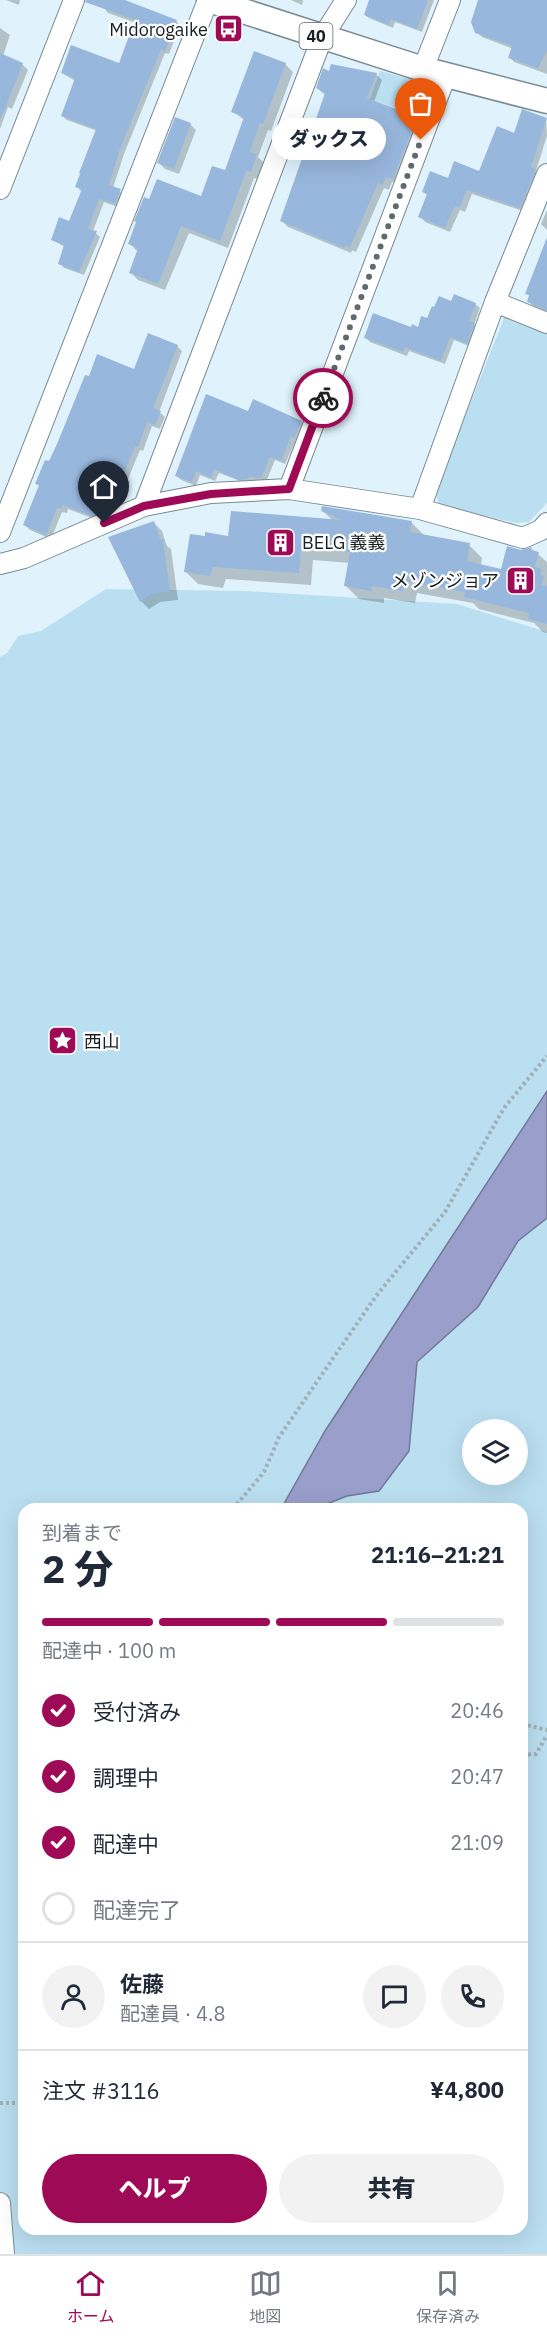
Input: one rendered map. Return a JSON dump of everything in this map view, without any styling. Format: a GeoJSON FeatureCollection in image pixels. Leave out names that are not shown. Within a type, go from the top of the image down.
{"type":"FeatureCollection","features":[{"type":"Feature","properties":{"kind":"main road","name":"40"},"geometry":{"type":"LineString","coordinates":[[208,0],[435,72],[547,101]]}},
{"type":"Feature","properties":{"kind":"street"},"geometry":{"type":"LineString","coordinates":[[0,189],[74,0]]}},
{"type":"Feature","properties":{"kind":"street"},"geometry":{"type":"LineString","coordinates":[[0,532],[208,0]]}},
{"type":"Feature","properties":{"kind":"street"},"geometry":{"type":"LineString","coordinates":[[144,506],[322,38],[346,0]]}},
{"type":"Feature","properties":{"kind":"street"},"geometry":{"type":"LineString","coordinates":[[289,489],[435,72],[450,0]]}},
{"type":"Feature","properties":{"kind":"street"},"geometry":{"type":"LineString","coordinates":[[420,509],[495,302],[547,174]]}},
{"type":"Feature","properties":{"kind":"street"},"geometry":{"type":"LineString","coordinates":[[495,302],[547,323]]}},
{"type":"Feature","properties":{"kind":"street"},"geometry":{"type":"LineString","coordinates":[[0,564],[24,558],[144,506],[211,494],[289,489],[420,509],[523,538],[541,530],[547,523]]}},
{"type":"Feature","properties":{"kind":"street"},"geometry":{"type":"LineString","coordinates":[[0,2203],[4,2254]]}},
{"type":"Feature","properties":{"kind":"path"},"geometry":{"type":"LineString","coordinates":[[238,1503],[264,1472],[279,1437],[376,1296],[445,1212],[504,1108],[547,1056]]}},
{"type":"Feature","properties":{"kind":"path"},"geometry":{"type":"LineString","coordinates":[[528,1725],[547,1730]]}},
{"type":"Feature","properties":{"kind":"path"},"geometry":{"type":"LineString","coordinates":[[528,1755],[536,1754],[547,1735]]}},
{"type":"Feature","properties":{"kind":"path"},"geometry":{"type":"LineString","coordinates":[[0,2103],[18,2103]]}},
{"type":"Feature","properties":{"kind":"shaded area"},"geometry":{"type":"Polygon","coordinates":[[[380,71],[425,83],[431,96],[422,118],[370,99],[380,71]]]}},
{"type":"Feature","properties":{"kind":"shaded area"},"geometry":{"type":"Polygon","coordinates":[[[506,313],[547,329],[547,503],[529,522],[517,523],[440,507],[435,492],[506,313]]]}},
{"type":"Feature","properties":{"kind":"shaded area"},"geometry":{"type":"Polygon","coordinates":[[[106,589],[244,591],[457,604],[547,632],[547,1091],[325,1431],[284,1503],[18,1503],[18,2235],[528,2235],[528,1503],[329,1503],[347,1496],[379,1491],[409,1451],[417,1362],[478,1307],[518,1241],[547,1218],[547,2254],[0,2254],[0,657],[7,653],[18,636],[41,631],[106,589]]]}},
{"type":"Feature","properties":{"kind":"shaded area"},"geometry":{"type":"Polygon","coordinates":[[[547,1091],[547,1218],[518,1241],[478,1307],[417,1362],[409,1451],[379,1491],[347,1496],[329,1503],[284,1503],[325,1431],[547,1091]]]}},
{"type":"Feature","properties":{"kind":"building"},"geometry":{"type":"Polygon","coordinates":[[[86,0],[125,0],[177,20],[165,51],[161,49],[120,149],[109,185],[121,189],[115,204],[99,199],[88,229],[97,231],[79,272],[58,264],[64,245],[51,240],[59,217],[69,221],[82,189],[75,187],[96,129],[61,116],[75,78],[61,73],[71,45],[119,63],[135,20],[85,2],[86,0]]]}},
{"type":"Feature","properties":{"kind":"building"},"geometry":{"type":"Polygon","coordinates":[[[369,0],[428,0],[417,29],[391,19],[389,25],[364,15],[369,0]]]}},
{"type":"Feature","properties":{"kind":"building"},"geometry":{"type":"Polygon","coordinates":[[[478,0],[547,0],[547,51],[538,68],[508,58],[512,46],[475,33],[471,22],[478,0]]]}},
{"type":"Feature","properties":{"kind":"building"},"geometry":{"type":"Polygon","coordinates":[[[254,51],[286,63],[250,152],[257,154],[251,172],[246,171],[220,241],[181,226],[158,284],[129,273],[138,248],[128,244],[136,222],[134,221],[144,197],[149,199],[157,179],[201,196],[212,166],[225,170],[244,117],[231,112],[254,51]]]}},
{"type":"Feature","properties":{"kind":"building"},"geometry":{"type":"Polygon","coordinates":[[[0,53],[23,63],[1,118],[0,118],[0,53]]]}},
{"type":"Feature","properties":{"kind":"building"},"geometry":{"type":"Polygon","coordinates":[[[331,64],[377,73],[367,98],[417,117],[393,179],[386,177],[383,185],[378,183],[350,247],[346,245],[344,248],[280,221],[325,93],[316,88],[323,68],[329,71],[331,64]]]}},
{"type":"Feature","properties":{"kind":"building"},"geometry":{"type":"Polygon","coordinates":[[[522,109],[547,118],[531,167],[536,169],[520,208],[467,190],[459,208],[455,206],[445,228],[418,217],[427,194],[422,192],[430,171],[448,178],[454,161],[479,171],[497,126],[514,133],[522,109]]]}},
{"type":"Feature","properties":{"kind":"building"},"geometry":{"type":"Polygon","coordinates":[[[175,117],[191,123],[174,169],[157,163],[175,117]]]}},
{"type":"Feature","properties":{"kind":"building"},"geometry":{"type":"Polygon","coordinates":[[[546,240],[547,310],[527,302],[529,295],[525,294],[546,240]]]}},
{"type":"Feature","properties":{"kind":"building"},"geometry":{"type":"Polygon","coordinates":[[[454,294],[476,303],[469,321],[475,323],[467,344],[450,337],[441,361],[405,347],[403,352],[364,338],[373,313],[411,327],[412,324],[418,327],[421,316],[427,318],[439,296],[451,301],[454,294]]]}},
{"type":"Feature","properties":{"kind":"building"},"geometry":{"type":"Polygon","coordinates":[[[148,333],[178,345],[153,408],[161,411],[155,425],[147,422],[138,447],[135,446],[114,498],[117,500],[114,506],[91,516],[63,505],[61,509],[57,508],[46,535],[23,525],[39,485],[35,484],[45,460],[49,461],[85,375],[89,376],[97,354],[134,369],[148,333]]]}},
{"type":"Feature","properties":{"kind":"building"},"geometry":{"type":"Polygon","coordinates":[[[206,394],[248,411],[253,399],[302,421],[294,438],[291,436],[281,461],[270,457],[261,478],[248,477],[239,480],[214,469],[211,478],[196,471],[192,482],[175,476],[206,394]]]}},
{"type":"Feature","properties":{"kind":"building"},"geometry":{"type":"Polygon","coordinates":[[[322,506],[412,521],[410,532],[470,543],[467,561],[501,569],[507,546],[521,550],[532,547],[531,550],[539,552],[535,567],[542,569],[540,575],[544,576],[541,585],[547,586],[547,624],[528,619],[529,613],[464,597],[465,592],[404,581],[402,591],[372,586],[371,591],[344,586],[350,552],[301,548],[299,573],[213,567],[210,576],[184,572],[190,534],[205,536],[205,532],[228,536],[231,511],[342,520],[321,511],[322,506]]]}},
{"type":"Feature","properties":{"kind":"building"},"geometry":{"type":"Polygon","coordinates":[[[154,521],[160,539],[163,539],[170,591],[151,594],[140,602],[108,537],[154,521]]]}},
{"type":"Feature","properties":{"kind":"way so far"},"geometry":{"type":"LineString","coordinates":[[323,398],[421,140]]}},
{"type":"Feature","properties":{"kind":"place","name":"Midorogaike"},"geometry":{"type":"Point","coordinates":[229,29]}},
{"type":"Feature","properties":{"kind":"place","name":"ダックス"},"geometry":{"type":"Point","coordinates":[421,140]}},
{"type":"Feature","properties":{"kind":"place","name":"BELG 義義"},"geometry":{"type":"Point","coordinates":[281,542]}},
{"type":"Feature","properties":{"kind":"place","name":"メゾンジョア"},"geometry":{"type":"Point","coordinates":[520,580]}},
{"type":"Feature","properties":{"kind":"place","name":"西山"},"geometry":{"type":"Point","coordinates":[63,1041]}},
{"type":"Feature","properties":{"kind":"route"},"geometry":{"type":"LineString","coordinates":[[104,523],[144,506],[211,494],[289,489],[323,398]]}}]}
